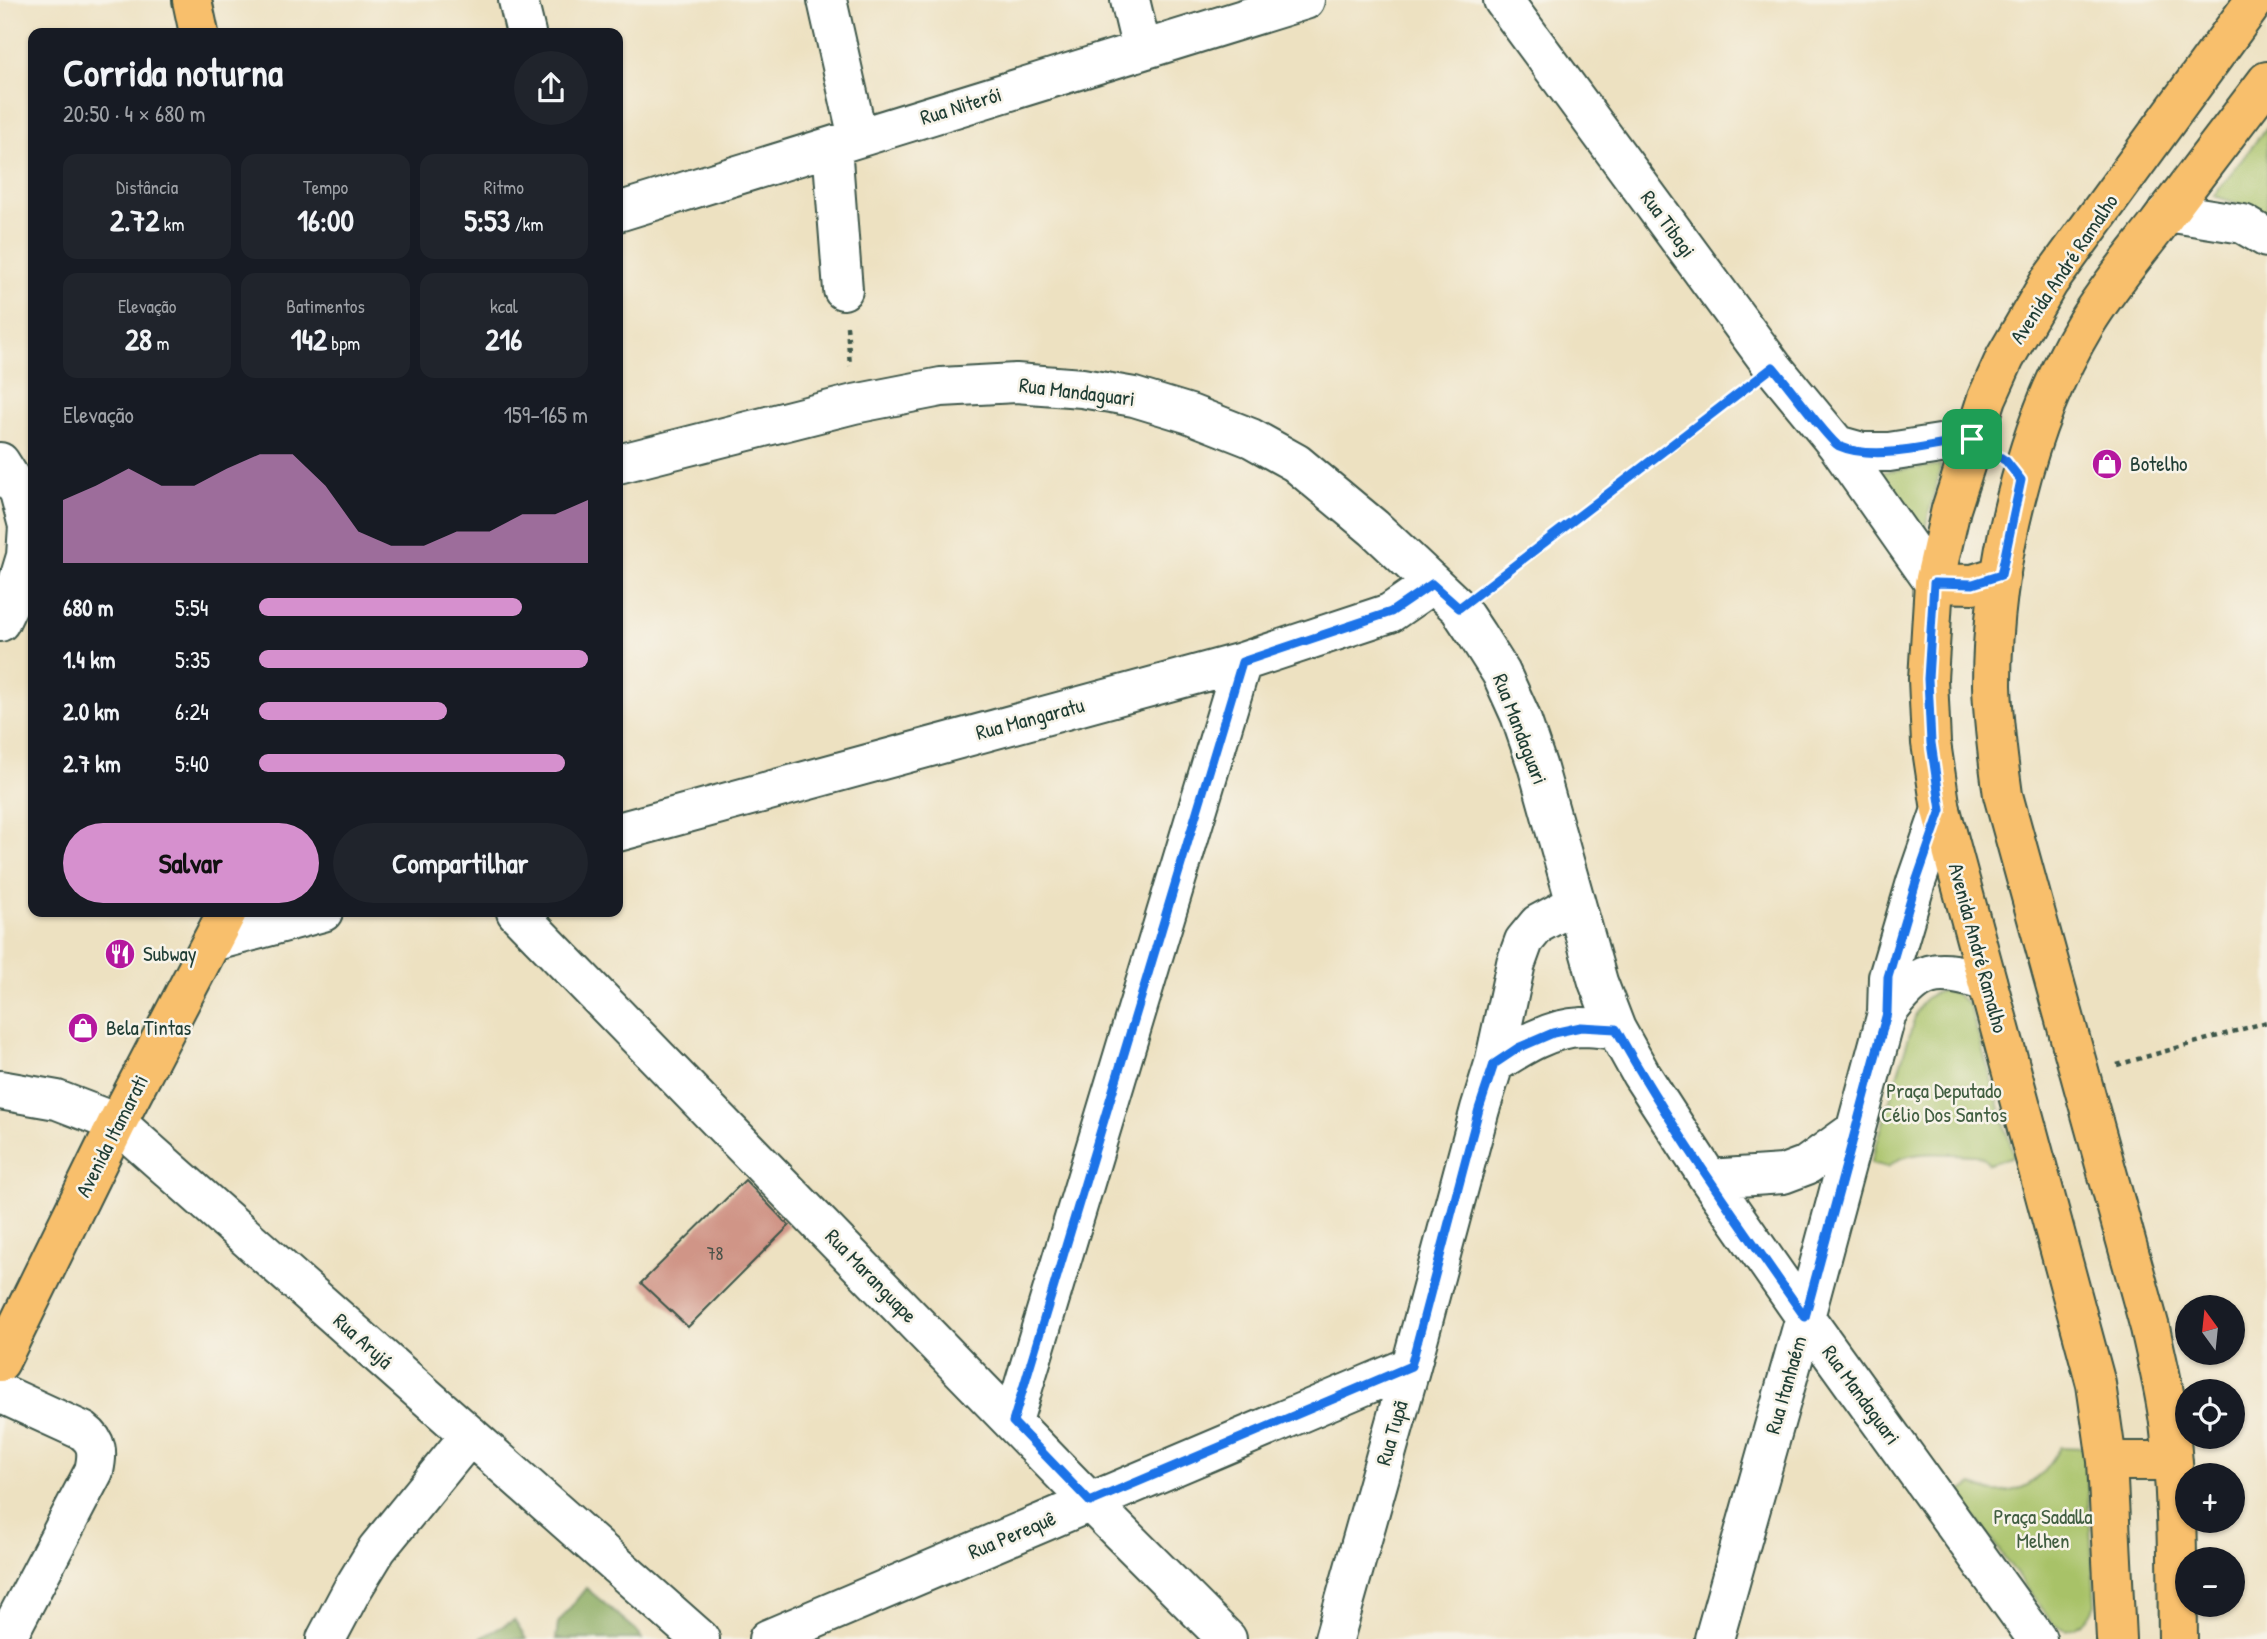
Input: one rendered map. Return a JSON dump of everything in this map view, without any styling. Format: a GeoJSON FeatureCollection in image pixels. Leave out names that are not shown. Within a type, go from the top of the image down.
{"type":"FeatureCollection","features":[{"type":"Feature","properties":{"kind":"main road"},"geometry":{"type":"LineString","coordinates":[[192,0],[198,28]]}},
{"type":"Feature","properties":{"kind":"main road","name":"Avenida André Ramalho"},"geometry":{"type":"LineString","coordinates":[[2116,1639],[2107,1461],[2098,1398],[2083,1330],[1941,810],[1931,743],[1928,679],[1934,583],[1951,509],[1972,439],[2005,358],[2049,282],[2255,0]]}},
{"type":"Feature","properties":{"kind":"main road"},"geometry":{"type":"LineString","coordinates":[[2178,1639],[2173,1461],[2164,1388],[2150,1328],[2003,796],[1995,741],[1992,685],[1994,629],[2001,575],[2021,480],[2040,422],[2064,365],[2080,334],[2123,270],[2267,81]]}},
{"type":"Feature","properties":{"kind":"main road"},"geometry":{"type":"LineString","coordinates":[[1972,439],[2006,461],[2021,480]]}},
{"type":"Feature","properties":{"kind":"main road"},"geometry":{"type":"LineString","coordinates":[[1934,583],[1973,584],[2001,575]]}},
{"type":"Feature","properties":{"kind":"main road","name":"Avenida Itamarati"},"geometry":{"type":"LineString","coordinates":[[0,1362],[117,1123],[219,927]]}},
{"type":"Feature","properties":{"kind":"main road"},"geometry":{"type":"LineString","coordinates":[[2107,1461],[2173,1461]]}},
{"type":"Feature","properties":{"kind":"street"},"geometry":{"type":"LineString","coordinates":[[519,0],[525,28]]}},
{"type":"Feature","properties":{"kind":"street"},"geometry":{"type":"LineString","coordinates":[[827,0],[845,142],[843,290]]}},
{"type":"Feature","properties":{"kind":"street"},"geometry":{"type":"LineString","coordinates":[[1130,0],[1142,50]]}},
{"type":"Feature","properties":{"kind":"street","name":"Rua Niterói"},"geometry":{"type":"LineString","coordinates":[[623,210],[1305,0]]}},
{"type":"Feature","properties":{"kind":"street","name":"Rua Tibagi"},"geometry":{"type":"LineString","coordinates":[[1503,0],[1773,367],[1836,445],[1934,583]]}},
{"type":"Feature","properties":{"kind":"street"},"geometry":{"type":"LineString","coordinates":[[2167,212],[2243,225],[2267,237]]}},
{"type":"Feature","properties":{"kind":"street","name":"Rua Mandaguari"},"geometry":{"type":"LineString","coordinates":[[623,463],[854,404],[941,387],[1016,383],[1121,394],[1179,411],[1251,438],[1296,463],[1374,528],[1446,596],[1501,673],[1520,715],[1537,765],[1598,982],[1616,1029],[1641,1074],[1709,1179],[2037,1639]]}},
{"type":"Feature","properties":{"kind":"street"},"geometry":{"type":"LineString","coordinates":[[1836,445],[1862,452],[1889,452],[1972,439]]}},
{"type":"Feature","properties":{"kind":"street"},"geometry":{"type":"LineString","coordinates":[[0,622],[16,589],[26,556],[28,526],[13,485]]}},
{"type":"Feature","properties":{"kind":"street","name":"Rua Mangaratu"},"geometry":{"type":"LineString","coordinates":[[623,831],[1242,662],[1446,596]]}},
{"type":"Feature","properties":{"kind":"street"},"geometry":{"type":"LineString","coordinates":[[1013,1422],[1242,662]]}},
{"type":"Feature","properties":{"kind":"street","name":"Rua Itanhaém"},"geometry":{"type":"LineString","coordinates":[[1714,1639],[1887,1013],[1888,977],[1941,810]]}},
{"type":"Feature","properties":{"kind":"street","name":"Rua Tupã"},"geometry":{"type":"LineString","coordinates":[[1334,1639],[1411,1366],[1479,1109],[1494,1064],[1516,963],[1524,942],[1538,924],[1575,904]]}},
{"type":"Feature","properties":{"kind":"street"},"geometry":{"type":"LineString","coordinates":[[219,927],[288,917]]}},
{"type":"Feature","properties":{"kind":"street","name":"Rua Maranguape"},"geometry":{"type":"LineString","coordinates":[[521,917],[1090,1502],[1227,1639]]}},
{"type":"Feature","properties":{"kind":"street","name":"Rua Itanhaém"},"geometry":{"type":"LineString","coordinates":[[1887,1013],[1910,985],[1937,972],[1949,972],[1987,982]]}},
{"type":"Feature","properties":{"kind":"street"},"geometry":{"type":"LineString","coordinates":[[1494,1064],[1518,1048],[1553,1033],[1581,1027],[1616,1029]]}},
{"type":"Feature","properties":{"kind":"street","name":"Rua Arujá"},"geometry":{"type":"LineString","coordinates":[[0,1090],[57,1100],[117,1123],[700,1639]]}},
{"type":"Feature","properties":{"kind":"street"},"geometry":{"type":"LineString","coordinates":[[1709,1179],[1783,1174],[1807,1165],[1854,1131]]}},
{"type":"Feature","properties":{"kind":"street","name":"Rua Perequê"},"geometry":{"type":"LineString","coordinates":[[768,1639],[1411,1366]]}},
{"type":"Feature","properties":{"kind":"street"},"geometry":{"type":"LineString","coordinates":[[0,1393],[83,1431],[96,1446],[97,1459],[94,1471],[6,1639]]}},
{"type":"Feature","properties":{"kind":"street"},"geometry":{"type":"LineString","coordinates":[[326,1639],[377,1549],[470,1435]]}},
{"type":"Feature","properties":{"kind":"path"},"geometry":{"type":"LineString","coordinates":[[843,290],[854,404]]}},
{"type":"Feature","properties":{"kind":"path"},"geometry":{"type":"LineString","coordinates":[[1446,596],[1773,367]]}},
{"type":"Feature","properties":{"kind":"path"},"geometry":{"type":"LineString","coordinates":[[2079,1076],[2267,1022]]}},
{"type":"Feature","properties":{"kind":"green space"},"geometry":{"type":"Polygon","coordinates":[[[2267,127],[2267,219],[2249,207],[2214,196],[2267,127]]]}},
{"type":"Feature","properties":{"kind":"green space"},"geometry":{"type":"Polygon","coordinates":[[[1941,465],[1922,541],[1873,473],[1941,465]]]}},
{"type":"Feature","properties":{"kind":"green space","name":"Praça Deputado Célio Dos Santos"},"geometry":{"type":"Polygon","coordinates":[[[1942,991],[1954,993],[1969,1004],[2014,1156],[1989,1164],[1975,1155],[1941,1154],[1917,1154],[1888,1167],[1871,1163],[1916,1013],[1926,999],[1942,991]]]}},
{"type":"Feature","properties":{"kind":"green space","name":"Praça Sadalla Melhen"},"geometry":{"type":"Polygon","coordinates":[[[2060,1447],[2085,1448],[2095,1604],[2084,1621],[2066,1630],[2054,1625],[1958,1494],[1973,1484],[1994,1492],[2006,1492],[2026,1486],[2042,1473],[2060,1447]]]}},
{"type":"Feature","properties":{"kind":"green space"},"geometry":{"type":"Polygon","coordinates":[[[586,1588],[636,1630],[642,1639],[556,1639],[558,1623],[586,1588]]]}},
{"type":"Feature","properties":{"kind":"green space"},"geometry":{"type":"Polygon","coordinates":[[[514,1620],[526,1639],[479,1639],[514,1620]]]}},
{"type":"Feature","properties":{"kind":"building"},"geometry":{"type":"Polygon","coordinates":[[[745,1180],[789,1226],[688,1327],[641,1283],[745,1180]]]}},
{"type":"Feature","properties":{"kind":"place","name":"Botelho"},"geometry":{"type":"Point","coordinates":[2107,464]}},
{"type":"Feature","properties":{"kind":"place","name":"Subway"},"geometry":{"type":"Point","coordinates":[120,954]}},
{"type":"Feature","properties":{"kind":"place","name":"Bela Tintas"},"geometry":{"type":"Point","coordinates":[83,1028]}},
{"type":"Feature","properties":{"kind":"route"},"geometry":{"type":"LineString","coordinates":[[1773,367],[1836,445],[1862,452],[1889,452],[1972,439],[2006,461],[2021,480],[2001,575],[1973,584],[1934,583],[1928,679],[1931,743],[1941,810],[1888,977],[1887,1013],[1805,1317],[1709,1179],[1641,1074],[1616,1029],[1581,1027],[1553,1033],[1518,1048],[1494,1064],[1479,1109],[1411,1366],[1090,1502],[1013,1422],[1242,662],[1391,612],[1432,584],[1459,608],[1773,367]]}}]}
